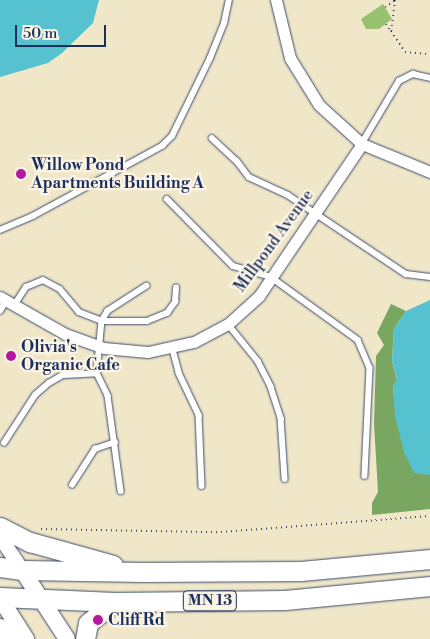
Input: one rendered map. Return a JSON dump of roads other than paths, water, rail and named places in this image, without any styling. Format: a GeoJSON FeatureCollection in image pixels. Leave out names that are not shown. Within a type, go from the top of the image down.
{"type":"FeatureCollection","features":[{"type":"Feature","properties":{"kind":"highway"},"geometry":{"type":"LineString","coordinates":[[0,526],[30,542],[143,572]]}},
{"type":"Feature","properties":{"kind":"highway","name":"MN 13"},"geometry":{"type":"LineString","coordinates":[[0,567],[22,570],[143,572],[301,571],[430,559]]}},
{"type":"Feature","properties":{"kind":"highway","name":"MN 13"},"geometry":{"type":"LineString","coordinates":[[0,598],[115,602],[285,600],[430,586]]}},
{"type":"Feature","properties":{"kind":"highway"},"geometry":{"type":"LineString","coordinates":[[85,639],[88,623],[115,602]]}},
{"type":"Feature","properties":{"kind":"highway"},"geometry":{"type":"LineString","coordinates":[[0,628],[17,639]]}},
{"type":"Feature","properties":{"kind":"main road"},"geometry":{"type":"LineString","coordinates":[[22,570],[66,639]]}},
{"type":"Feature","properties":{"kind":"main road"},"geometry":{"type":"LineString","coordinates":[[0,598],[26,639]]}},
{"type":"Feature","properties":{"kind":"street"},"geometry":{"type":"LineString","coordinates":[[276,0],[290,58],[319,105],[362,144],[430,172]]}},
{"type":"Feature","properties":{"kind":"street","name":"Millpond Avenue"},"geometry":{"type":"LineString","coordinates":[[7,300],[65,334],[97,346],[148,352],[194,342],[228,324],[258,296],[362,144]]}},
{"type":"Feature","properties":{"kind":"street"},"geometry":{"type":"LineString","coordinates":[[0,537],[22,570]]}},
{"type":"Feature","properties":{"kind":"lane"},"geometry":{"type":"LineString","coordinates":[[0,230],[33,216],[162,146],[172,136],[210,58],[224,23],[230,0]]}},
{"type":"Feature","properties":{"kind":"lane"},"geometry":{"type":"LineString","coordinates":[[362,144],[400,81],[413,74],[430,78]]}},
{"type":"Feature","properties":{"kind":"lane"},"geometry":{"type":"LineString","coordinates":[[212,138],[237,161],[249,178],[288,195],[406,274],[430,278]]}},
{"type":"Feature","properties":{"kind":"lane"},"geometry":{"type":"LineString","coordinates":[[168,199],[233,266],[271,277],[358,340],[370,368],[365,476]]}},
{"type":"Feature","properties":{"kind":"lane"},"geometry":{"type":"LineString","coordinates":[[0,311],[7,300],[26,287],[43,280],[60,289],[79,312],[102,321],[147,321],[167,313],[175,302],[176,288]]}},
{"type":"Feature","properties":{"kind":"lane"},"geometry":{"type":"LineString","coordinates":[[121,491],[108,396],[97,373],[97,346],[102,321],[108,311],[147,286]]}},
{"type":"Feature","properties":{"kind":"lane"},"geometry":{"type":"LineString","coordinates":[[228,324],[258,361],[271,387],[281,418],[285,479]]}},
{"type":"Feature","properties":{"kind":"lane"},"geometry":{"type":"LineString","coordinates":[[172,346],[179,373],[199,415],[202,486]]}},
{"type":"Feature","properties":{"kind":"lane"},"geometry":{"type":"LineString","coordinates":[[4,444],[34,395],[49,383],[63,375],[97,373]]}},
{"type":"Feature","properties":{"kind":"lane"},"geometry":{"type":"LineString","coordinates":[[72,485],[95,449],[115,442]]}},
{"type":"Feature","properties":{"kind":"water"},"geometry":{"type":"Polygon","coordinates":[[[0,0],[99,0],[93,23],[62,53],[48,63],[0,77],[0,0]]]}},
{"type":"Feature","properties":{"kind":"water"},"geometry":{"type":"Polygon","coordinates":[[[430,300],[430,475],[414,473],[404,452],[395,416],[393,386],[397,379],[392,361],[394,329],[406,311],[430,300]]]}},
{"type":"Feature","properties":{"kind":"place","name":"Willow Pond Apartments Building A"},"geometry":{"type":"Point","coordinates":[21,174]}},
{"type":"Feature","properties":{"kind":"place","name":"Olivia's Organic Cafe"},"geometry":{"type":"Point","coordinates":[11,356]}},
{"type":"Feature","properties":{"kind":"place","name":"Cliff Rd"},"geometry":{"type":"Point","coordinates":[98,620]}}]}
